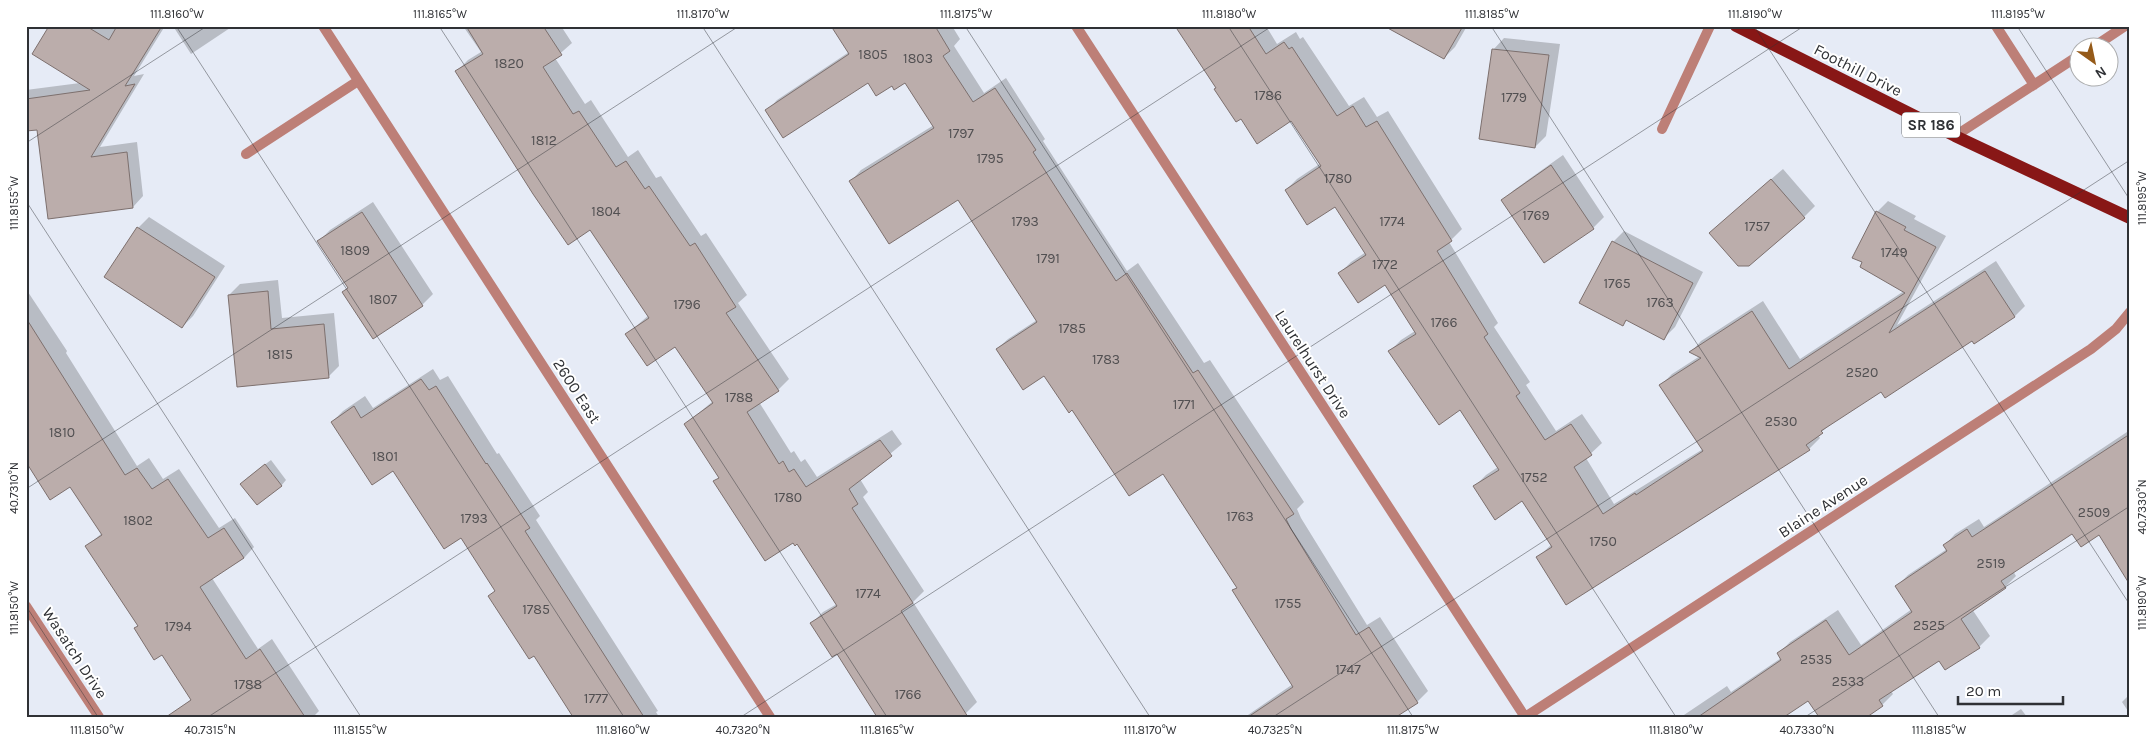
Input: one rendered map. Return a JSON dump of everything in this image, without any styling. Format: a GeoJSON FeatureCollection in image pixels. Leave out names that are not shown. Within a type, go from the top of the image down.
{"type":"FeatureCollection","features":[{"type":"Feature","properties":{"kind":"main road","name":"Foothill Drive"},"geometry":{"type":"LineString","coordinates":[[1736,26],[1955,136],[2130,218]]}},
{"type":"Feature","properties":{"kind":"street","name":"2600 East"},"geometry":{"type":"LineString","coordinates":[[323,26],[770,717]]}},
{"type":"Feature","properties":{"kind":"street","name":"Laurelhurst Drive"},"geometry":{"type":"LineString","coordinates":[[1076,26],[1525,717]]}},
{"type":"Feature","properties":{"kind":"street"},"geometry":{"type":"LineString","coordinates":[[1662,129],[1710,26]]}},
{"type":"Feature","properties":{"kind":"street"},"geometry":{"type":"LineString","coordinates":[[1996,26],[2034,85]]}},
{"type":"Feature","properties":{"kind":"street"},"geometry":{"type":"LineString","coordinates":[[2107,38],[2125,26]]}},
{"type":"Feature","properties":{"kind":"street"},"geometry":{"type":"LineString","coordinates":[[1955,136],[2068,63]]}},
{"type":"Feature","properties":{"kind":"street"},"geometry":{"type":"LineString","coordinates":[[246,154],[358,81]]}},
{"type":"Feature","properties":{"kind":"street","name":"Blaine Avenue"},"geometry":{"type":"LineString","coordinates":[[1525,717],[2091,349],[2116,329],[2130,312]]}},
{"type":"Feature","properties":{"kind":"street","name":"Wasatch Drive"},"geometry":{"type":"LineString","coordinates":[[26,606],[99,717]]}},
{"type":"Feature","properties":{"kind":"building"},"geometry":{"type":"Polygon","coordinates":[[[49,26],[86,26],[109,40],[117,26],[162,26],[125,86],[135,84],[91,157],[127,152],[133,208],[48,219],[37,130],[26,131],[26,99],[90,90],[32,54],[49,26]]]}},
{"type":"Feature","properties":{"kind":"building"},"geometry":{"type":"Polygon","coordinates":[[[466,26],[543,26],[562,55],[543,67],[573,114],[579,111],[616,167],[626,161],[645,189],[649,186],[690,246],[695,243],[736,307],[726,313],[779,391],[747,412],[779,464],[783,461],[789,472],[794,469],[806,487],[880,440],[892,456],[849,489],[858,504],[852,508],[913,603],[901,611],[968,717],[877,717],[837,654],[832,657],[810,623],[837,606],[797,544],[795,546],[793,543],[765,561],[713,481],[719,478],[684,424],[713,403],[675,347],[647,366],[625,334],[649,318],[590,230],[568,245],[533,194],[455,71],[483,54],[466,26]]]}},
{"type":"Feature","properties":{"kind":"building"},"geometry":{"type":"Polygon","coordinates":[[[831,26],[935,26],[950,51],[943,56],[973,102],[995,88],[1036,150],[1033,152],[1116,281],[1127,273],[1193,373],[1198,370],[1294,514],[1286,519],[1291,529],[1356,635],[1369,627],[1418,703],[1396,717],[1248,717],[1293,687],[1232,590],[1237,588],[1163,474],[1129,496],[1072,410],[1069,413],[1044,376],[1023,390],[996,349],[1037,322],[958,200],[889,244],[849,181],[934,128],[905,83],[894,90],[892,86],[876,96],[868,83],[783,138],[765,110],[849,54],[831,26]]]}},
{"type":"Feature","properties":{"kind":"building"},"geometry":{"type":"Polygon","coordinates":[[[1175,26],[1248,26],[1266,54],[1284,42],[1289,49],[1292,47],[1337,116],[1353,106],[1366,127],[1377,121],[1452,241],[1437,251],[1488,334],[1484,337],[1520,393],[1516,396],[1545,440],[1571,424],[1592,455],[1574,467],[1603,514],[1635,493],[1636,495],[1703,451],[1659,385],[1701,358],[1689,352],[1752,311],[1789,369],[1905,293],[1860,267],[1862,262],[1852,258],[1876,211],[1906,227],[1904,230],[1936,247],[1889,333],[1985,271],[2015,317],[1974,344],[1972,341],[1885,398],[1881,392],[1821,431],[1823,433],[1806,445],[1810,450],[1566,605],[1536,557],[1552,547],[1522,501],[1495,520],[1473,486],[1499,470],[1460,410],[1439,425],[1388,351],[1416,334],[1385,285],[1358,303],[1338,273],[1366,255],[1335,207],[1307,225],[1285,190],[1321,166],[1291,121],[1257,144],[1241,119],[1236,122],[1175,26]]]}},
{"type":"Feature","properties":{"kind":"building"},"geometry":{"type":"Polygon","coordinates":[[[1384,26],[1463,26],[1444,59],[1384,26]]]}},
{"type":"Feature","properties":{"kind":"building"},"geometry":{"type":"Polygon","coordinates":[[[1492,49],[1549,55],[1535,148],[1479,139],[1492,49]]]}},
{"type":"Feature","properties":{"kind":"building"},"geometry":{"type":"Polygon","coordinates":[[[1551,165],[1594,229],[1544,263],[1501,200],[1551,165]]]}},
{"type":"Feature","properties":{"kind":"building"},"geometry":{"type":"Polygon","coordinates":[[[1771,179],[1805,218],[1749,266],[1738,266],[1709,233],[1771,179]]]}},
{"type":"Feature","properties":{"kind":"building"},"geometry":{"type":"Polygon","coordinates":[[[362,212],[423,306],[373,339],[342,292],[348,288],[317,241],[362,212]]]}},
{"type":"Feature","properties":{"kind":"building"},"geometry":{"type":"Polygon","coordinates":[[[137,227],[215,277],[182,328],[104,277],[137,227]]]}},
{"type":"Feature","properties":{"kind":"building"},"geometry":{"type":"Polygon","coordinates":[[[1612,241],[1693,283],[1664,340],[1626,320],[1623,326],[1579,303],[1612,241]]]}},
{"type":"Feature","properties":{"kind":"building"},"geometry":{"type":"Polygon","coordinates":[[[268,291],[271,329],[324,324],[329,378],[237,387],[228,295],[268,291]]]}},
{"type":"Feature","properties":{"kind":"building"},"geometry":{"type":"Polygon","coordinates":[[[26,318],[125,475],[137,468],[152,489],[168,479],[208,538],[224,528],[244,558],[200,587],[246,659],[260,649],[305,717],[166,717],[191,700],[162,655],[154,660],[134,628],[138,626],[85,546],[102,535],[70,487],[50,500],[26,462],[26,318]]]}},
{"type":"Feature","properties":{"kind":"building"},"geometry":{"type":"Polygon","coordinates":[[[421,379],[429,390],[436,386],[530,528],[525,531],[644,717],[573,717],[534,656],[529,659],[488,596],[495,591],[461,538],[444,549],[393,471],[372,485],[331,422],[354,406],[361,418],[421,379]]]}},
{"type":"Feature","properties":{"kind":"building"},"geometry":{"type":"Polygon","coordinates":[[[2130,434],[2130,585],[2099,535],[2081,547],[2072,534],[2001,581],[2006,588],[1961,619],[1980,648],[1945,670],[1939,661],[1879,700],[1883,706],[1867,717],[1819,717],[1808,701],[1784,717],[1698,717],[1781,660],[1777,653],[1826,620],[1849,655],[1912,612],[1895,586],[1947,551],[1943,545],[1967,529],[1972,537],[2130,434]]]}},
{"type":"Feature","properties":{"kind":"building"},"geometry":{"type":"Polygon","coordinates":[[[265,464],[282,486],[257,505],[240,484],[265,464]]]}}]}
